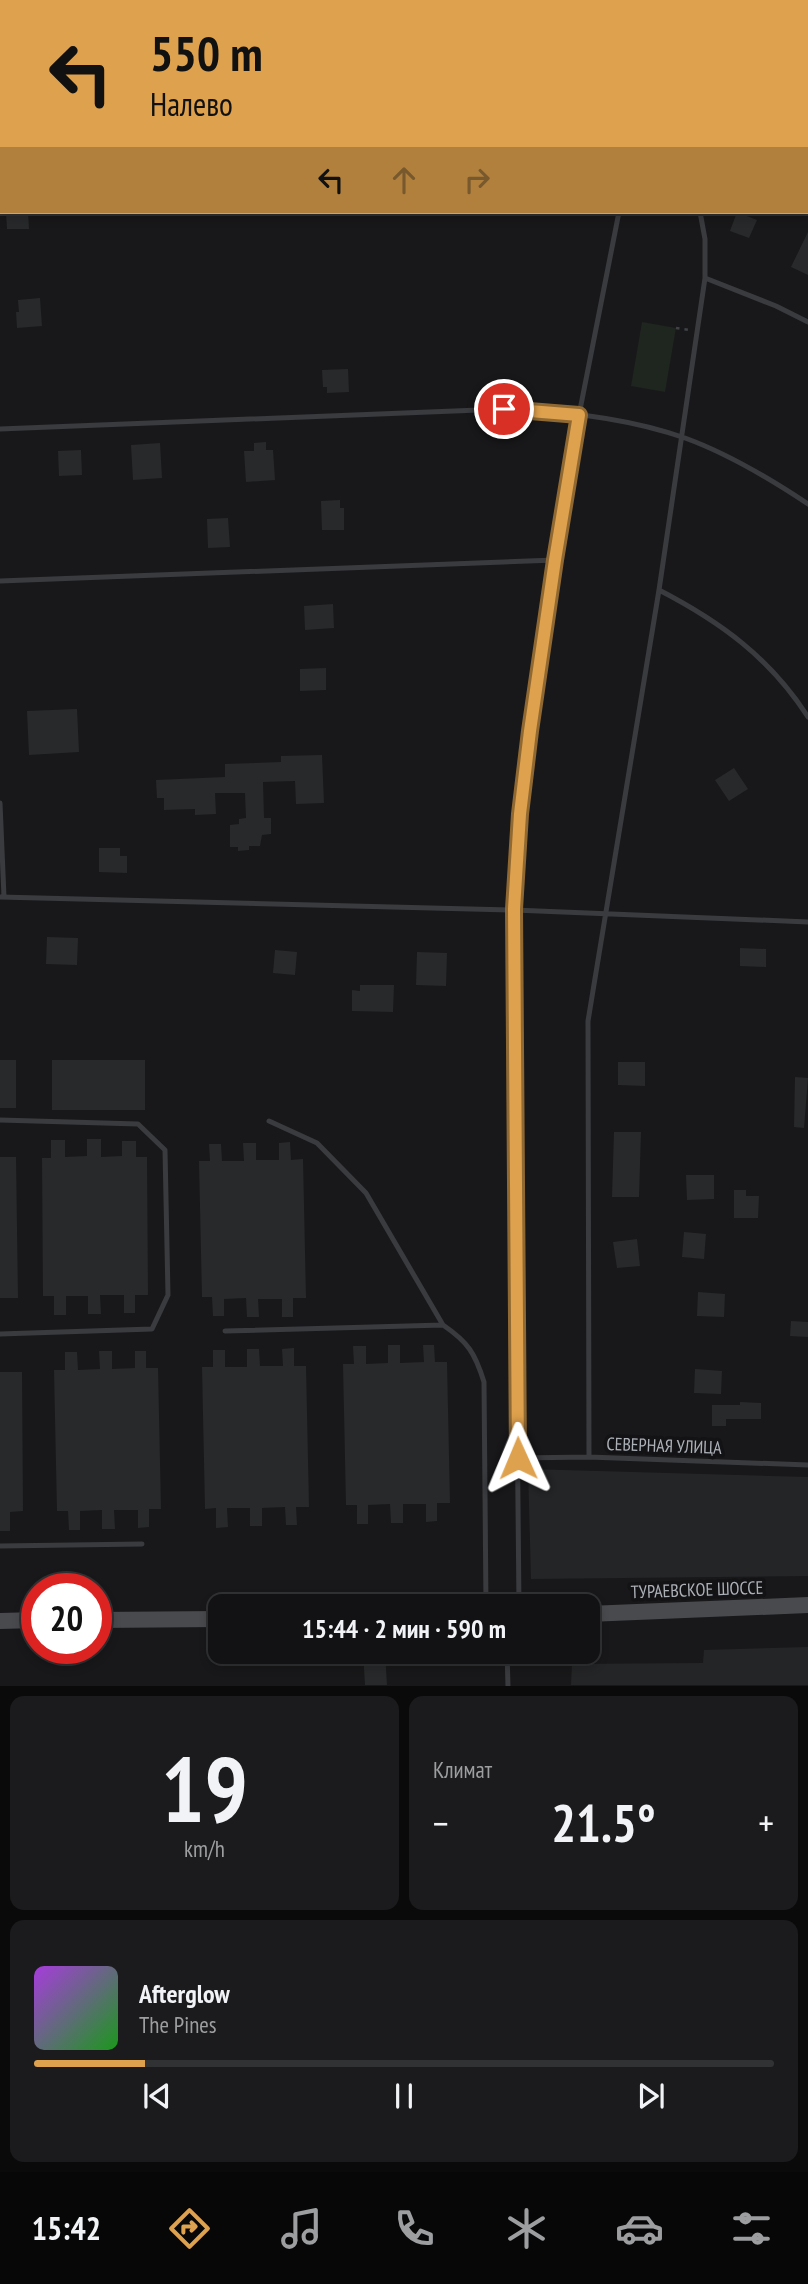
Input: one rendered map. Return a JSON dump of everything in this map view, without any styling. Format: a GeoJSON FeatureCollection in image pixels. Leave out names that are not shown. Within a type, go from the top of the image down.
{"type":"FeatureCollection","features":[{"type":"Feature","properties":{"kind":"main road","name":"ТУРАЕВСКОЕ ШОССЕ"},"geometry":{"type":"LineString","coordinates":[[600,1614],[808,1605]]}},
{"type":"Feature","properties":{"kind":"main road"},"geometry":{"type":"LineString","coordinates":[[112,1620],[208,1619]]}},
{"type":"Feature","properties":{"kind":"main road"},"geometry":{"type":"LineString","coordinates":[[0,1620],[21,1620]]}},
{"type":"Feature","properties":{"kind":"lane"},"geometry":{"type":"LineString","coordinates":[[519,1594],[514,909],[520,814],[555,560],[579,415],[619,214]]}},
{"type":"Feature","properties":{"kind":"lane"},"geometry":{"type":"LineString","coordinates":[[589,1457],[589,1021],[683,437],[705,278],[705,239],[700,214]]}},
{"type":"Feature","properties":{"kind":"lane"},"geometry":{"type":"LineString","coordinates":[[705,278],[776,306],[808,322]]}},
{"type":"Feature","properties":{"kind":"lane"},"geometry":{"type":"LineString","coordinates":[[0,429],[504,409],[579,415],[683,437],[748,467],[808,504]]}},
{"type":"Feature","properties":{"kind":"lane"},"geometry":{"type":"LineString","coordinates":[[0,581],[555,560]]}},
{"type":"Feature","properties":{"kind":"lane"},"geometry":{"type":"LineString","coordinates":[[659,590],[698,610],[734,635],[768,666],[795,697],[808,717]]}},
{"type":"Feature","properties":{"kind":"lane"},"geometry":{"type":"LineString","coordinates":[[0,803],[2,897],[514,909],[808,922]]}},
{"type":"Feature","properties":{"kind":"lane"},"geometry":{"type":"LineString","coordinates":[[0,1120],[138,1124],[165,1150],[168,1295],[152,1329],[0,1334]]}},
{"type":"Feature","properties":{"kind":"lane"},"geometry":{"type":"LineString","coordinates":[[269,1121],[317,1143],[366,1194],[443,1325],[463,1338],[476,1356],[484,1382],[486,1594]]}},
{"type":"Feature","properties":{"kind":"lane"},"geometry":{"type":"LineString","coordinates":[[225,1331],[443,1325]]}},
{"type":"Feature","properties":{"kind":"lane","name":"СЕВЕРНАЯ УЛИЦА"},"geometry":{"type":"LineString","coordinates":[[518,1458],[589,1457],[808,1465]]}},
{"type":"Feature","properties":{"kind":"lane"},"geometry":{"type":"LineString","coordinates":[[0,1546],[142,1544]]}},
{"type":"Feature","properties":{"kind":"lane"},"geometry":{"type":"LineString","coordinates":[[507,1664],[508,1685]]}},
{"type":"Feature","properties":{"kind":"path"},"geometry":{"type":"LineString","coordinates":[[676,328],[697,331]]}},
{"type":"Feature","properties":{"kind":"shaded area"},"geometry":{"type":"Polygon","coordinates":[[[642,322],[676,328],[665,392],[631,386],[642,322]]]}},
{"type":"Feature","properties":{"kind":"shaded area"},"geometry":{"type":"Polygon","coordinates":[[[528,1469],[808,1477],[808,1576],[531,1579],[528,1469]]]}},
{"type":"Feature","properties":{"kind":"shaded area"},"geometry":{"type":"Polygon","coordinates":[[[808,1647],[808,1685],[571,1685],[572,1664],[703,1663],[704,1650],[808,1647]]]}},
{"type":"Feature","properties":{"kind":"building"},"geometry":{"type":"Polygon","coordinates":[[[6,214],[28,214],[29,229],[7,229],[6,214]]]}},
{"type":"Feature","properties":{"kind":"building"},"geometry":{"type":"Polygon","coordinates":[[[736,214],[757,220],[749,238],[730,231],[736,214]]]}},
{"type":"Feature","properties":{"kind":"building"},"geometry":{"type":"Polygon","coordinates":[[[808,232],[808,275],[791,267],[808,232]]]}},
{"type":"Feature","properties":{"kind":"building"},"geometry":{"type":"Polygon","coordinates":[[[40,298],[42,326],[17,328],[18,300],[40,298]]]}},
{"type":"Feature","properties":{"kind":"building"},"geometry":{"type":"Polygon","coordinates":[[[348,369],[349,392],[327,393],[327,387],[323,387],[322,370],[348,369]]]}},
{"type":"Feature","properties":{"kind":"building"},"geometry":{"type":"Polygon","coordinates":[[[266,442],[266,450],[273,450],[275,480],[246,482],[244,451],[254,451],[254,443],[266,442]]]}},
{"type":"Feature","properties":{"kind":"building"},"geometry":{"type":"Polygon","coordinates":[[[160,443],[162,478],[133,480],[131,445],[160,443]]]}},
{"type":"Feature","properties":{"kind":"building"},"geometry":{"type":"Polygon","coordinates":[[[81,450],[82,475],[59,476],[58,451],[81,450]]]}},
{"type":"Feature","properties":{"kind":"building"},"geometry":{"type":"Polygon","coordinates":[[[340,500],[340,508],[344,508],[344,530],[322,530],[321,501],[340,500]]]}},
{"type":"Feature","properties":{"kind":"building"},"geometry":{"type":"Polygon","coordinates":[[[228,518],[230,547],[208,548],[207,519],[228,518]]]}},
{"type":"Feature","properties":{"kind":"building"},"geometry":{"type":"Polygon","coordinates":[[[333,604],[334,628],[305,630],[304,606],[333,604]]]}},
{"type":"Feature","properties":{"kind":"building"},"geometry":{"type":"Polygon","coordinates":[[[326,668],[326,690],[300,691],[300,669],[326,668]]]}},
{"type":"Feature","properties":{"kind":"building"},"geometry":{"type":"Polygon","coordinates":[[[77,709],[79,752],[29,755],[27,711],[77,709]]]}},
{"type":"Feature","properties":{"kind":"building"},"geometry":{"type":"Polygon","coordinates":[[[322,755],[324,803],[296,804],[295,781],[263,782],[264,818],[271,818],[271,834],[262,835],[260,846],[249,846],[249,850],[238,851],[238,847],[230,847],[230,825],[239,824],[239,819],[246,818],[245,793],[215,793],[216,814],[195,815],[195,809],[164,810],[164,798],[157,798],[156,780],[225,777],[225,764],[281,762],[281,756],[322,755]]]}},
{"type":"Feature","properties":{"kind":"building"},"geometry":{"type":"Polygon","coordinates":[[[734,768],[748,789],[729,801],[715,780],[734,768]]]}},
{"type":"Feature","properties":{"kind":"building"},"geometry":{"type":"Polygon","coordinates":[[[99,848],[120,848],[120,856],[127,856],[127,873],[99,872],[99,848]]]}},
{"type":"Feature","properties":{"kind":"building"},"geometry":{"type":"Polygon","coordinates":[[[47,937],[78,938],[77,965],[46,964],[47,937]]]}},
{"type":"Feature","properties":{"kind":"building"},"geometry":{"type":"Polygon","coordinates":[[[740,948],[766,949],[766,967],[740,966],[740,948]]]}},
{"type":"Feature","properties":{"kind":"building"},"geometry":{"type":"Polygon","coordinates":[[[275,950],[297,952],[295,975],[273,973],[275,950]]]}},
{"type":"Feature","properties":{"kind":"building"},"geometry":{"type":"Polygon","coordinates":[[[417,952],[447,953],[446,986],[416,985],[417,952]]]}},
{"type":"Feature","properties":{"kind":"building"},"geometry":{"type":"Polygon","coordinates":[[[360,985],[394,985],[393,1012],[352,1011],[352,990],[360,991],[360,985]]]}},
{"type":"Feature","properties":{"kind":"building"},"geometry":{"type":"Polygon","coordinates":[[[0,1060],[16,1060],[16,1108],[0,1108],[0,1060]]]}},
{"type":"Feature","properties":{"kind":"building"},"geometry":{"type":"Polygon","coordinates":[[[52,1060],[145,1060],[145,1110],[52,1110],[52,1060]]]}},
{"type":"Feature","properties":{"kind":"building"},"geometry":{"type":"Polygon","coordinates":[[[618,1062],[645,1062],[645,1086],[618,1085],[618,1062]]]}},
{"type":"Feature","properties":{"kind":"building"},"geometry":{"type":"Polygon","coordinates":[[[795,1077],[808,1078],[804,1128],[794,1127],[795,1077]]]}},
{"type":"Feature","properties":{"kind":"building"},"geometry":{"type":"Polygon","coordinates":[[[614,1132],[641,1132],[639,1197],[612,1197],[614,1132]]]}},
{"type":"Feature","properties":{"kind":"building"},"geometry":{"type":"Polygon","coordinates":[[[87,1139],[101,1139],[101,1157],[122,1156],[122,1141],[136,1141],[136,1157],[147,1157],[148,1295],[135,1295],[135,1313],[124,1313],[124,1295],[100,1295],[101,1314],[88,1314],[88,1296],[66,1296],[66,1315],[54,1315],[54,1296],[43,1296],[42,1158],[51,1158],[51,1140],[65,1140],[65,1157],[87,1156],[87,1139]]]}},
{"type":"Feature","properties":{"kind":"building"},"geometry":{"type":"Polygon","coordinates":[[[290,1142],[291,1160],[303,1159],[306,1298],[293,1298],[293,1317],[282,1317],[282,1299],[258,1299],[259,1317],[247,1317],[246,1298],[224,1299],[224,1316],[213,1316],[212,1297],[202,1297],[199,1161],[210,1161],[209,1144],[221,1144],[222,1161],[244,1161],[243,1143],[256,1143],[256,1160],[279,1160],[279,1143],[290,1142]]]}},
{"type":"Feature","properties":{"kind":"building"},"geometry":{"type":"Polygon","coordinates":[[[0,1157],[16,1157],[18,1298],[0,1298],[0,1157]]]}},
{"type":"Feature","properties":{"kind":"building"},"geometry":{"type":"Polygon","coordinates":[[[686,1175],[714,1175],[714,1199],[687,1200],[686,1175]]]}},
{"type":"Feature","properties":{"kind":"building"},"geometry":{"type":"Polygon","coordinates":[[[734,1190],[746,1190],[746,1196],[759,1196],[758,1218],[734,1218],[734,1190]]]}},
{"type":"Feature","properties":{"kind":"building"},"geometry":{"type":"Polygon","coordinates":[[[684,1232],[706,1234],[704,1259],[682,1257],[684,1232]]]}},
{"type":"Feature","properties":{"kind":"building"},"geometry":{"type":"Polygon","coordinates":[[[637,1239],[640,1266],[617,1268],[613,1242],[637,1239]]]}},
{"type":"Feature","properties":{"kind":"building"},"geometry":{"type":"Polygon","coordinates":[[[698,1292],[725,1294],[724,1317],[697,1316],[698,1292]]]}},
{"type":"Feature","properties":{"kind":"building"},"geometry":{"type":"Polygon","coordinates":[[[791,1321],[808,1322],[808,1337],[790,1336],[791,1321]]]}},
{"type":"Feature","properties":{"kind":"building"},"geometry":{"type":"Polygon","coordinates":[[[388,1345],[400,1345],[400,1363],[424,1362],[423,1345],[434,1345],[435,1362],[447,1362],[450,1503],[437,1503],[437,1521],[426,1522],[426,1504],[403,1504],[403,1523],[391,1523],[390,1504],[368,1505],[368,1524],[357,1524],[357,1505],[346,1505],[343,1364],[354,1364],[353,1346],[366,1346],[366,1364],[388,1363],[388,1345]]]}},
{"type":"Feature","properties":{"kind":"building"},"geometry":{"type":"Polygon","coordinates":[[[294,1348],[294,1366],[306,1366],[309,1507],[296,1507],[297,1525],[286,1525],[285,1507],[262,1508],[262,1526],[250,1526],[250,1508],[227,1508],[228,1527],[216,1528],[216,1508],[205,1509],[202,1367],[213,1367],[213,1350],[225,1350],[225,1367],[247,1367],[247,1349],[259,1349],[260,1366],[283,1366],[282,1349],[294,1348]]]}},
{"type":"Feature","properties":{"kind":"building"},"geometry":{"type":"Polygon","coordinates":[[[99,1351],[112,1351],[112,1369],[135,1368],[135,1351],[146,1351],[146,1368],[158,1368],[161,1509],[149,1509],[149,1527],[138,1528],[138,1510],[114,1510],[115,1529],[102,1529],[102,1510],[80,1511],[80,1530],[69,1530],[68,1511],[57,1511],[54,1370],[65,1370],[65,1352],[77,1352],[78,1370],[100,1369],[99,1351]]]}},
{"type":"Feature","properties":{"kind":"building"},"geometry":{"type":"Polygon","coordinates":[[[695,1369],[722,1371],[721,1394],[694,1393],[695,1369]]]}},
{"type":"Feature","properties":{"kind":"building"},"geometry":{"type":"Polygon","coordinates":[[[0,1372],[22,1372],[23,1511],[10,1512],[10,1531],[0,1531],[0,1372]]]}},
{"type":"Feature","properties":{"kind":"building"},"geometry":{"type":"Polygon","coordinates":[[[740,1402],[761,1403],[761,1419],[726,1419],[726,1426],[712,1426],[712,1405],[740,1405],[740,1402]]]}},
{"type":"Feature","properties":{"kind":"building"},"geometry":{"type":"Polygon","coordinates":[[[364,1664],[386,1664],[387,1685],[365,1685],[364,1664]]]}},
{"type":"Feature","properties":{"kind":"route"},"geometry":{"type":"LineString","coordinates":[[504,409],[579,415],[530,731],[520,814],[514,909],[518,1458]]}}]}
